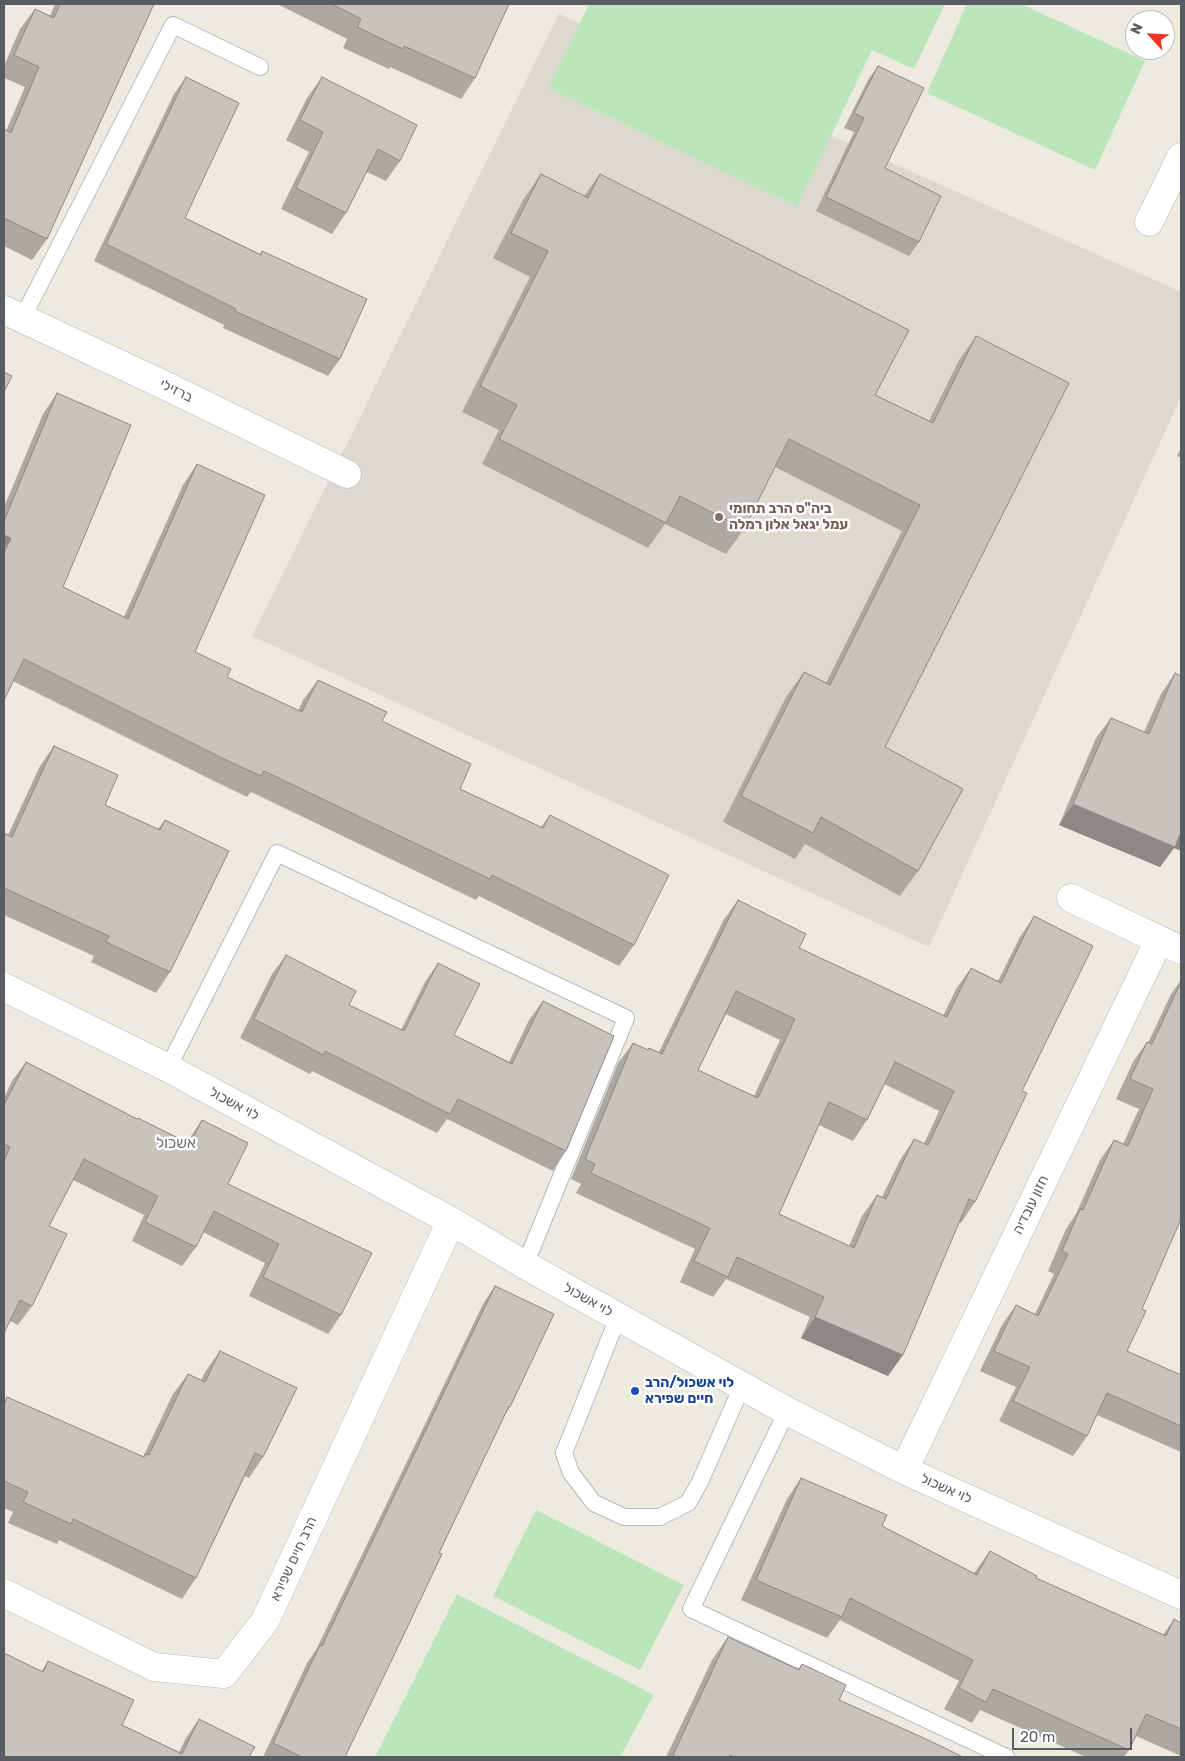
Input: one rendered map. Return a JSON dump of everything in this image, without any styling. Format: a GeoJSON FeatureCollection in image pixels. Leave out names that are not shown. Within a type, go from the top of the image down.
{"type":"FeatureCollection","features":[{"type":"Feature","properties":{"kind":"street"},"geometry":{"type":"LineString","coordinates":[[1149,222],[1181,157]]}},
{"type":"Feature","properties":{"kind":"street","name":"ברזילי"},"geometry":{"type":"LineString","coordinates":[[13,315],[164,385],[348,474]]}},
{"type":"Feature","properties":{"kind":"street","name":"חזון עובדיה"},"geometry":{"type":"LineString","coordinates":[[904,1470],[1170,945],[1071,898]]}},
{"type":"Feature","properties":{"kind":"street","name":"לוי אשכול"},"geometry":{"type":"LineString","coordinates":[[4,987],[168,1068],[451,1221],[525,1265],[787,1411],[904,1470],[1181,1595]]}},
{"type":"Feature","properties":{"kind":"street","name":"הרב חיים שפירא"},"geometry":{"type":"LineString","coordinates":[[4,1593],[154,1667],[224,1674],[265,1621],[451,1221]]}},
{"type":"Feature","properties":{"kind":"lane"},"geometry":{"type":"LineString","coordinates":[[13,315],[173,25],[260,67]]}},
{"type":"Feature","properties":{"kind":"lane"},"geometry":{"type":"LineString","coordinates":[[168,1068],[277,853],[626,1018],[525,1265]]}},
{"type":"Feature","properties":{"kind":"lane"},"geometry":{"type":"LineString","coordinates":[[618,1317],[564,1453],[571,1473],[594,1503],[624,1517],[660,1518],[688,1503],[700,1482],[742,1386]]}},
{"type":"Feature","properties":{"kind":"lane"},"geometry":{"type":"LineString","coordinates":[[787,1411],[691,1609],[1006,1757]]}},
{"type":"Feature","properties":{"kind":"shaded area","name":"ביה\"ס הרב תחומי עמל יגאל אלון רמלה"},"geometry":{"type":"Polygon","coordinates":[[[559,14],[1181,292],[1181,397],[929,947],[252,636],[559,14]]]}},
{"type":"Feature","properties":{"kind":"green space"},"geometry":{"type":"Polygon","coordinates":[[[589,4],[945,4],[914,69],[872,50],[797,207],[548,88],[589,4]]]}},
{"type":"Feature","properties":{"kind":"green space"},"geometry":{"type":"Polygon","coordinates":[[[967,4],[1021,4],[1125,52],[1125,60],[1145,61],[1095,170],[927,93],[967,4]]]}},
{"type":"Feature","properties":{"kind":"green space"},"geometry":{"type":"Polygon","coordinates":[[[536,1510],[684,1585],[640,1670],[493,1596],[536,1510]]]}},
{"type":"Feature","properties":{"kind":"green space"},"geometry":{"type":"Polygon","coordinates":[[[457,1594],[654,1695],[620,1757],[375,1757],[457,1594]]]}},
{"type":"Feature","properties":{"kind":"building"},"geometry":{"type":"Polygon","coordinates":[[[60,4],[154,4],[47,239],[4,218],[4,129],[11,133],[39,67],[14,55],[35,9],[54,18],[60,4]]]}},
{"type":"Feature","properties":{"kind":"building"},"geometry":{"type":"Polygon","coordinates":[[[332,4],[509,4],[475,78],[404,46],[403,49],[357,27],[361,19],[332,4]]]}},
{"type":"Feature","properties":{"kind":"building"},"geometry":{"type":"Polygon","coordinates":[[[878,66],[924,88],[885,168],[941,196],[919,242],[826,197],[864,118],[854,113],[878,66]]]}},
{"type":"Feature","properties":{"kind":"building"},"geometry":{"type":"Polygon","coordinates":[[[186,77],[239,103],[185,218],[261,255],[262,251],[367,299],[340,359],[235,311],[236,309],[106,244],[186,77]]]}},
{"type":"Feature","properties":{"kind":"building"},"geometry":{"type":"Polygon","coordinates":[[[322,77],[417,125],[400,161],[378,149],[346,213],[296,188],[323,132],[300,120],[322,77]]]}},
{"type":"Feature","properties":{"kind":"building"},"geometry":{"type":"Polygon","coordinates":[[[541,174],[588,198],[600,174],[909,330],[875,395],[933,423],[976,336],[1069,383],[885,747],[963,789],[918,871],[821,817],[813,833],[741,796],[804,672],[830,685],[920,505],[789,439],[744,529],[680,496],[666,523],[499,439],[517,405],[480,386],[548,251],[511,233],[541,174]]]}},
{"type":"Feature","properties":{"kind":"building"},"geometry":{"type":"Polygon","coordinates":[[[4,372],[12,376],[4,392],[4,372]]]}},
{"type":"Feature","properties":{"kind":"building"},"geometry":{"type":"Polygon","coordinates":[[[57,393],[131,425],[63,587],[128,619],[197,464],[265,495],[195,652],[231,669],[227,677],[302,712],[318,680],[387,712],[382,721],[471,764],[460,789],[543,828],[550,815],[669,875],[634,945],[492,875],[490,879],[264,771],[261,776],[224,759],[24,659],[4,700],[4,553],[11,538],[4,535],[4,521],[57,393]]]}},
{"type":"Feature","properties":{"kind":"building"},"geometry":{"type":"Polygon","coordinates":[[[1175,673],[1181,676],[1181,832],[1175,847],[1073,804],[1111,718],[1149,734],[1175,673]]]}},
{"type":"Feature","properties":{"kind":"building"},"geometry":{"type":"Polygon","coordinates":[[[54,746],[118,775],[105,805],[160,830],[165,820],[229,851],[170,972],[106,942],[109,936],[4,888],[4,833],[12,837],[54,746]]]}},
{"type":"Feature","properties":{"kind":"building"},"geometry":{"type":"Polygon","coordinates":[[[738,900],[806,934],[799,948],[947,1017],[971,968],[1001,983],[1034,916],[1093,946],[1022,1091],[1027,1093],[975,1202],[969,1199],[903,1355],[815,1317],[824,1297],[737,1257],[728,1277],[694,1261],[710,1228],[591,1173],[595,1164],[585,1159],[633,1043],[662,1054],[738,900]],[[736,991],[698,1070],[758,1098],[795,1019],[736,991]],[[895,1062],[867,1120],[829,1102],[779,1214],[854,1248],[877,1195],[886,1199],[914,1139],[928,1145],[954,1091],[895,1062]]]}},
{"type":"Feature","properties":{"kind":"building"},"geometry":{"type":"Polygon","coordinates":[[[286,955],[356,991],[349,1005],[404,1031],[438,963],[480,984],[454,1035],[512,1064],[543,1001],[614,1036],[566,1151],[458,1099],[450,1114],[325,1051],[324,1055],[254,1019],[286,955]]]}},
{"type":"Feature","properties":{"kind":"building"},"geometry":{"type":"Polygon","coordinates":[[[1181,982],[1181,1219],[1142,1309],[1146,1311],[1127,1351],[1181,1375],[1181,1426],[1107,1393],[1087,1436],[1013,1401],[1030,1367],[994,1351],[1016,1305],[1038,1316],[1068,1254],[1062,1251],[1080,1209],[1083,1210],[1114,1140],[1128,1146],[1153,1089],[1130,1079],[1147,1042],[1152,1044],[1181,982]]]}},
{"type":"Feature","properties":{"kind":"building"},"geometry":{"type":"Polygon","coordinates":[[[26,1062],[190,1144],[202,1120],[248,1143],[228,1184],[372,1253],[341,1315],[263,1277],[279,1244],[214,1211],[196,1247],[145,1222],[158,1196],[84,1159],[49,1226],[67,1234],[32,1306],[20,1300],[4,1333],[4,1161],[10,1147],[4,1144],[4,1105],[26,1062]]]}},
{"type":"Feature","properties":{"kind":"building"},"geometry":{"type":"Polygon","coordinates":[[[495,1286],[554,1314],[439,1553],[442,1554],[345,1757],[302,1757],[273,1743],[320,1645],[322,1646],[495,1286]]]}},
{"type":"Feature","properties":{"kind":"building"},"geometry":{"type":"Polygon","coordinates":[[[220,1351],[297,1388],[263,1457],[255,1453],[196,1578],[73,1519],[71,1524],[23,1502],[28,1492],[4,1481],[4,1405],[7,1397],[144,1457],[145,1454],[149,1455],[188,1374],[205,1382],[220,1351]]]}},
{"type":"Feature","properties":{"kind":"building"},"geometry":{"type":"Polygon","coordinates":[[[801,1478],[887,1515],[882,1526],[977,1575],[990,1551],[1037,1576],[1036,1578],[1166,1636],[1174,1619],[1181,1623],[1181,1729],[1146,1714],[1129,1750],[993,1689],[986,1702],[959,1688],[973,1660],[850,1598],[842,1617],[756,1580],[801,1478]]]}},
{"type":"Feature","properties":{"kind":"building"},"geometry":{"type":"Polygon","coordinates":[[[728,1637],[799,1670],[802,1664],[846,1685],[839,1700],[963,1757],[734,1757],[730,1755],[729,1757],[677,1757],[673,1755],[728,1637]]]}},
{"type":"Feature","properties":{"kind":"building"},"geometry":{"type":"Polygon","coordinates":[[[4,1653],[43,1672],[48,1661],[134,1700],[122,1725],[182,1754],[199,1719],[255,1747],[249,1757],[4,1757],[4,1653]]]}},
{"type":"Feature","properties":{"kind":"place","name":"ביה\"ס הרב תחומי עמל יגאל אלון רמלה"},"geometry":{"type":"Point","coordinates":[719,517]}},
{"type":"Feature","properties":{"kind":"place","name":"לוי אשכול/הרב חיים שפירא"},"geometry":{"type":"Point","coordinates":[635,1391]}},
{"type":"Feature","properties":{"kind":"district","name":"אשכול"},"geometry":{"type":"Point","coordinates":[176,1144]}}]}
